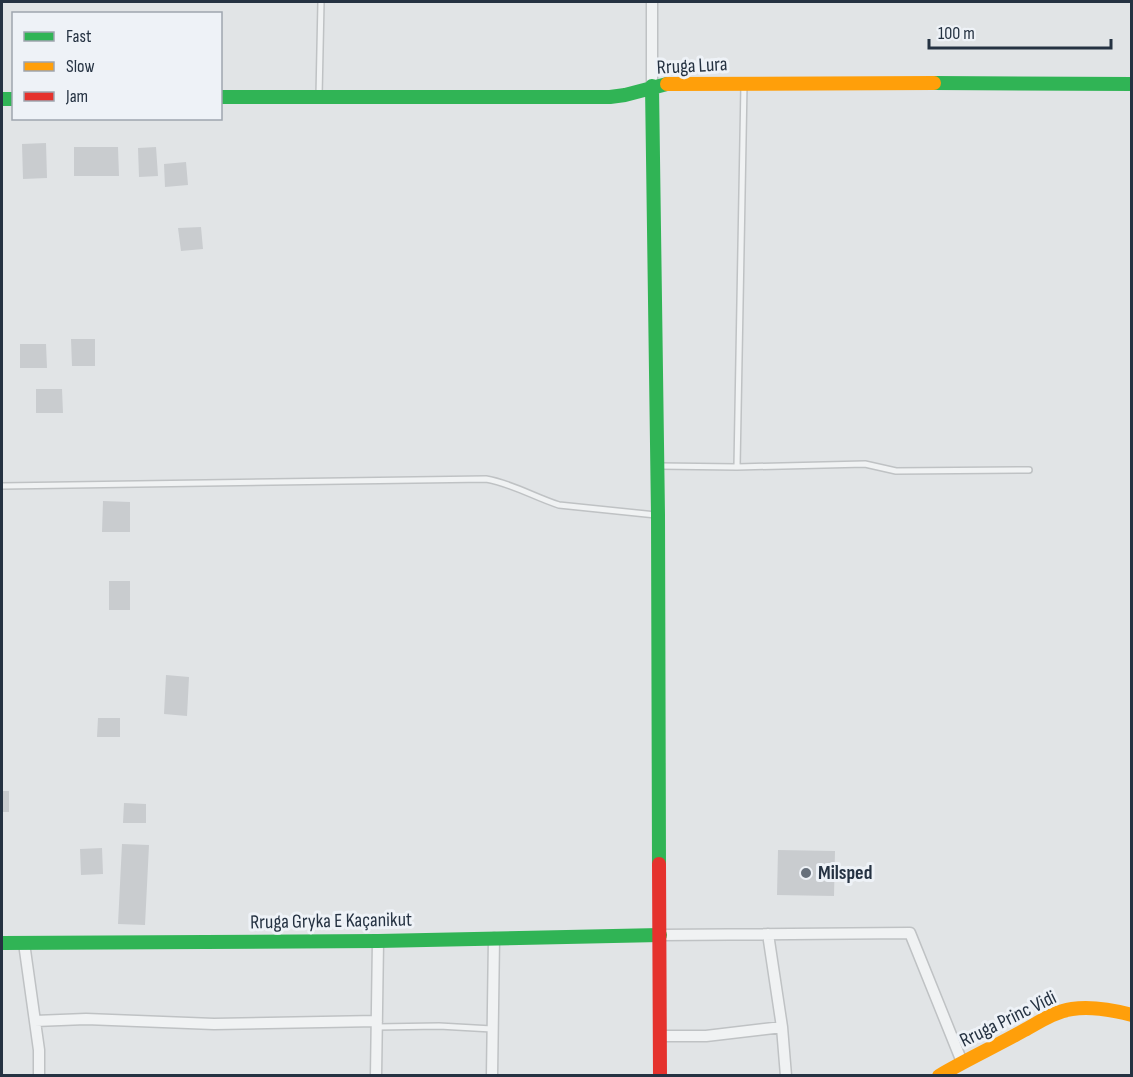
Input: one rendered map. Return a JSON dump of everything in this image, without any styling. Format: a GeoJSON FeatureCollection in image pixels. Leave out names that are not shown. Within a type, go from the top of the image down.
{"type":"FeatureCollection","features":[{"type":"Feature","properties":{"kind":"street"},"geometry":{"type":"LineString","coordinates":[[652,2],[658,515],[660,1076]]}},
{"type":"Feature","properties":{"kind":"street","name":"Rruga Lura"},"geometry":{"type":"LineString","coordinates":[[222,97],[610,97],[670,83],[1131,84]]}},
{"type":"Feature","properties":{"kind":"street"},"geometry":{"type":"LineString","coordinates":[[660,935],[910,933],[962,1062]]}},
{"type":"Feature","properties":{"kind":"street"},"geometry":{"type":"LineString","coordinates":[[768,934],[782,1027],[786,1076]]}},
{"type":"Feature","properties":{"kind":"street","name":"Rruga Gryka E Kaçanikut"},"geometry":{"type":"LineString","coordinates":[[2,943],[378,941],[660,935]]}},
{"type":"Feature","properties":{"kind":"street"},"geometry":{"type":"LineString","coordinates":[[492,1076],[494,938]]}},
{"type":"Feature","properties":{"kind":"street"},"geometry":{"type":"LineString","coordinates":[[376,1076],[378,941]]}},
{"type":"Feature","properties":{"kind":"street"},"geometry":{"type":"LineString","coordinates":[[24,943],[39,1050],[39,1076]]}},
{"type":"Feature","properties":{"kind":"street","name":"Rruga Princ Vidi"},"geometry":{"type":"LineString","coordinates":[[939,1076],[1052,1016],[1070,1010],[1087,1007],[1104,1008],[1131,1015]]}},
{"type":"Feature","properties":{"kind":"street"},"geometry":{"type":"LineString","coordinates":[[35,1021],[86,1019],[214,1024],[377,1024]]}},
{"type":"Feature","properties":{"kind":"street"},"geometry":{"type":"LineString","coordinates":[[661,1036],[706,1036],[782,1027]]}},
{"type":"Feature","properties":{"kind":"lane"},"geometry":{"type":"LineString","coordinates":[[320,97],[321,2]]}},
{"type":"Feature","properties":{"kind":"lane"},"geometry":{"type":"LineString","coordinates":[[737,467],[744,83]]}},
{"type":"Feature","properties":{"kind":"lane"},"geometry":{"type":"LineString","coordinates":[[657,466],[865,464],[896,471],[1029,470]]}},
{"type":"Feature","properties":{"kind":"lane"},"geometry":{"type":"LineString","coordinates":[[2,486],[486,479],[502,482],[559,505],[658,515]]}},
{"type":"Feature","properties":{"kind":"lane"},"geometry":{"type":"LineString","coordinates":[[377,1024],[493,1029]]}},
{"type":"Feature","properties":{"kind":"building"},"geometry":{"type":"Polygon","coordinates":[[[46,143],[47,178],[23,179],[22,144],[46,143]]]}},
{"type":"Feature","properties":{"kind":"building"},"geometry":{"type":"Polygon","coordinates":[[[74,147],[118,147],[119,176],[74,176],[74,147]]]}},
{"type":"Feature","properties":{"kind":"building"},"geometry":{"type":"Polygon","coordinates":[[[156,147],[158,176],[139,177],[138,148],[156,147]]]}},
{"type":"Feature","properties":{"kind":"building"},"geometry":{"type":"Polygon","coordinates":[[[186,162],[188,185],[165,187],[164,164],[186,162]]]}},
{"type":"Feature","properties":{"kind":"building"},"geometry":{"type":"Polygon","coordinates":[[[201,227],[203,249],[181,251],[178,228],[201,227]]]}},
{"type":"Feature","properties":{"kind":"building"},"geometry":{"type":"Polygon","coordinates":[[[71,339],[95,339],[95,366],[72,366],[71,339]]]}},
{"type":"Feature","properties":{"kind":"building"},"geometry":{"type":"Polygon","coordinates":[[[20,344],[46,344],[47,368],[20,368],[20,344]]]}},
{"type":"Feature","properties":{"kind":"building"},"geometry":{"type":"Polygon","coordinates":[[[36,389],[62,389],[63,413],[36,413],[36,389]]]}},
{"type":"Feature","properties":{"kind":"building"},"geometry":{"type":"Polygon","coordinates":[[[103,501],[130,502],[130,532],[102,532],[103,501]]]}},
{"type":"Feature","properties":{"kind":"building"},"geometry":{"type":"Polygon","coordinates":[[[109,581],[130,581],[130,610],[109,610],[109,581]]]}},
{"type":"Feature","properties":{"kind":"building"},"geometry":{"type":"Polygon","coordinates":[[[166,675],[189,677],[187,716],[164,714],[166,675]]]}},
{"type":"Feature","properties":{"kind":"building"},"geometry":{"type":"Polygon","coordinates":[[[98,718],[120,718],[120,737],[97,737],[98,718]]]}},
{"type":"Feature","properties":{"kind":"building"},"geometry":{"type":"Polygon","coordinates":[[[2,791],[9,791],[9,812],[2,812],[2,791]]]}},
{"type":"Feature","properties":{"kind":"building"},"geometry":{"type":"Polygon","coordinates":[[[124,803],[146,804],[146,823],[123,823],[124,803]]]}},
{"type":"Feature","properties":{"kind":"building"},"geometry":{"type":"Polygon","coordinates":[[[122,844],[149,845],[145,925],[118,924],[122,844]]]}},
{"type":"Feature","properties":{"kind":"building"},"geometry":{"type":"Polygon","coordinates":[[[102,848],[103,874],[81,875],[80,849],[102,848]]]}},
{"type":"Feature","properties":{"kind":"building","name":"Milsped"},"geometry":{"type":"Polygon","coordinates":[[[778,850],[835,851],[834,896],[777,895],[778,850]]]}},
{"type":"Feature","properties":{"kind":"traffic: fast"},"geometry":{"type":"LineString","coordinates":[[934,83],[1132,84]]}},
{"type":"Feature","properties":{"kind":"traffic: fast"},"geometry":{"type":"LineString","coordinates":[[222,97],[610,97],[667,84]]}},
{"type":"Feature","properties":{"kind":"traffic: fast"},"geometry":{"type":"LineString","coordinates":[[652,86],[658,515],[659,864]]}},
{"type":"Feature","properties":{"kind":"traffic: fast"},"geometry":{"type":"LineString","coordinates":[[2,99],[12,99]]}},
{"type":"Feature","properties":{"kind":"traffic: fast"},"geometry":{"type":"LineString","coordinates":[[2,943],[378,941],[660,935]]}},
{"type":"Feature","properties":{"kind":"traffic: slow"},"geometry":{"type":"LineString","coordinates":[[667,84],[934,83]]}},
{"type":"Feature","properties":{"kind":"traffic: slow"},"geometry":{"type":"LineString","coordinates":[[939,1076],[1065,1010],[1095,1008],[1132,1015]]}},
{"type":"Feature","properties":{"kind":"traffic: jam"},"geometry":{"type":"LineString","coordinates":[[659,864],[660,1076]]}},
{"type":"Feature","properties":{"kind":"place","name":"Milsped"},"geometry":{"type":"Point","coordinates":[806,873]}}]}
